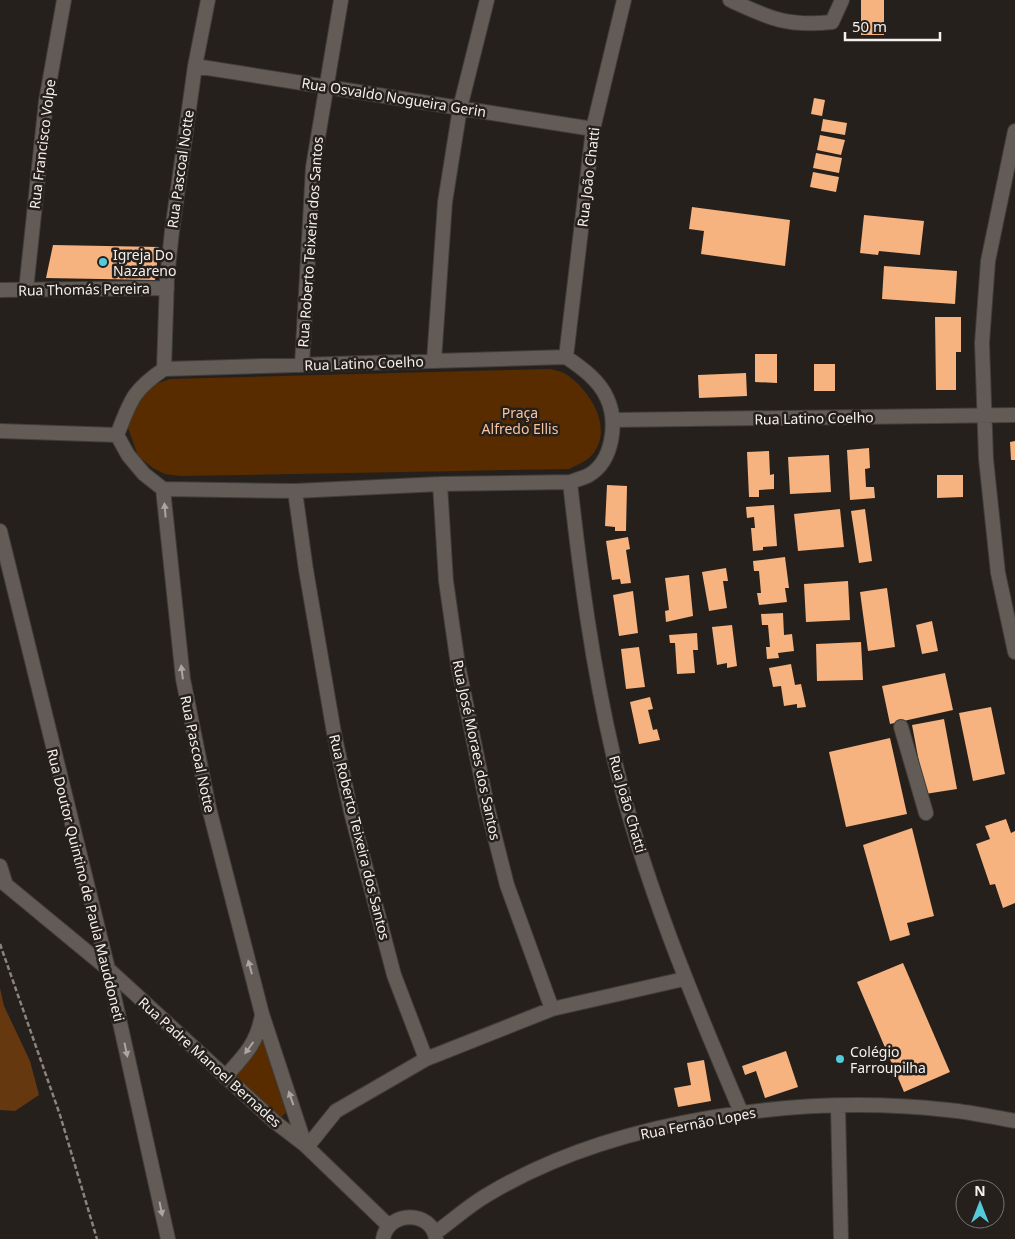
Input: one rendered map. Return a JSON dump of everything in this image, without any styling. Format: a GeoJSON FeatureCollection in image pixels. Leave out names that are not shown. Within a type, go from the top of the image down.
{"type":"FeatureCollection","features":[{"type":"Feature","properties":{"kind":"street","name":"Rua Francisco Volpe"},"geometry":{"type":"LineString","coordinates":[[26,290],[46,101],[64,0]]}},
{"type":"Feature","properties":{"kind":"street","name":"Rua Pascoal Notte"},"geometry":{"type":"LineString","coordinates":[[164,369],[167,288],[172,231],[195,66],[208,0]]}},
{"type":"Feature","properties":{"kind":"street","name":"Rua Roberto Teixeira dos Santos"},"geometry":{"type":"LineString","coordinates":[[302,365],[313,167],[341,0]]}},
{"type":"Feature","properties":{"kind":"street"},"geometry":{"type":"LineString","coordinates":[[434,361],[446,202],[460,108],[487,0]]}},
{"type":"Feature","properties":{"kind":"street","name":"Rua João Chatti"},"geometry":{"type":"LineString","coordinates":[[566,357],[593,129],[624,0]]}},
{"type":"Feature","properties":{"kind":"street"},"geometry":{"type":"LineString","coordinates":[[730,0],[764,16],[792,24],[832,22],[842,0]]}},
{"type":"Feature","properties":{"kind":"street","name":"Rua Osvaldo Nogueira Gerin"},"geometry":{"type":"LineString","coordinates":[[195,66],[593,129]]}},
{"type":"Feature","properties":{"kind":"street"},"geometry":{"type":"LineString","coordinates":[[1015,131],[988,261],[982,343],[986,459],[998,573],[1015,652]]}},
{"type":"Feature","properties":{"kind":"street","name":"Rua Thomás Pereira"},"geometry":{"type":"LineString","coordinates":[[0,290],[167,288]]}},
{"type":"Feature","properties":{"kind":"street"},"geometry":{"type":"LineString","coordinates":[[117,435],[128,455],[144,474],[163,489],[295,491],[440,484],[570,482],[589,475],[605,461],[613,420],[607,398],[589,374],[566,357]]}},
{"type":"Feature","properties":{"kind":"street","name":"Rua Latino Coelho"},"geometry":{"type":"LineString","coordinates":[[164,369],[566,357]]}},
{"type":"Feature","properties":{"kind":"street"},"geometry":{"type":"LineString","coordinates":[[117,435],[130,402],[142,385],[164,369]]}},
{"type":"Feature","properties":{"kind":"street","name":"Rua Latino Coelho"},"geometry":{"type":"LineString","coordinates":[[613,420],[1015,415]]}},
{"type":"Feature","properties":{"kind":"street"},"geometry":{"type":"LineString","coordinates":[[0,431],[117,435]]}},
{"type":"Feature","properties":{"kind":"street","name":"Rua João Chatti"},"geometry":{"type":"LineString","coordinates":[[570,482],[586,616],[613,754],[650,880],[684,979],[741,1112]]}},
{"type":"Feature","properties":{"kind":"street","name":"Rua José Moraes dos Santos"},"geometry":{"type":"LineString","coordinates":[[440,484],[446,582],[458,665],[488,810],[508,885],[552,1009]]}},
{"type":"Feature","properties":{"kind":"street","name":"Rua Pascoal Notte"},"geometry":{"type":"LineString","coordinates":[[163,489],[183,679],[209,808],[262,1014],[306,1146]]}},
{"type":"Feature","properties":{"kind":"street","name":"Rua Roberto Teixeira dos Santos"},"geometry":{"type":"LineString","coordinates":[[295,491],[306,570],[334,734],[351,812],[394,975],[426,1059]]}},
{"type":"Feature","properties":{"kind":"street","name":"Rua Doutor Quintino de Paula Mauddoneti"},"geometry":{"type":"LineString","coordinates":[[0,531],[108,969],[168,1239]]}},
{"type":"Feature","properties":{"kind":"street"},"geometry":{"type":"LineString","coordinates":[[901,726],[926,813]]}},
{"type":"Feature","properties":{"kind":"street"},"geometry":{"type":"LineString","coordinates":[[0,866],[3,881]]}},
{"type":"Feature","properties":{"kind":"street","name":"Rua Padre Manoel Bernades"},"geometry":{"type":"LineString","coordinates":[[3,881],[108,969],[275,1122],[306,1146],[386,1233]]}},
{"type":"Feature","properties":{"kind":"street"},"geometry":{"type":"LineString","coordinates":[[306,1146],[336,1111],[426,1059],[552,1009],[684,979]]}},
{"type":"Feature","properties":{"kind":"street","name":"Rua Pascoal Notte"},"geometry":{"type":"LineString","coordinates":[[225,1077],[252,1046],[259,1030],[262,1014]]}},
{"type":"Feature","properties":{"kind":"street"},"geometry":{"type":"LineString","coordinates":[[838,1106],[841,1239]]}},
{"type":"Feature","properties":{"kind":"street","name":"Rua Fernão Lopes"},"geometry":{"type":"LineString","coordinates":[[435,1236],[485,1196],[535,1169],[603,1144],[660,1128],[741,1112],[838,1106],[948,1110],[1015,1121]]}},
{"type":"Feature","properties":{"kind":"street"},"geometry":{"type":"LineString","coordinates":[[386,1233],[402,1218],[417,1217],[430,1225],[435,1236]]}},
{"type":"Feature","properties":{"kind":"path"},"geometry":{"type":"LineString","coordinates":[[0,944],[60,1115],[97,1239]]}},
{"type":"Feature","properties":{"kind":"green space","name":"Praça Alfredo Ellis"},"geometry":{"type":"Polygon","coordinates":[[[549,369],[564,373],[583,389],[597,411],[600,423],[601,436],[597,447],[589,458],[569,469],[180,476],[165,474],[153,468],[138,456],[128,428],[129,412],[153,385],[170,379],[549,369]]]}},
{"type":"Feature","properties":{"kind":"green space"},"geometry":{"type":"Polygon","coordinates":[[[262,1018],[292,1106],[277,1122],[227,1076],[262,1018]]]}},
{"type":"Feature","properties":{"kind":"shaded area"},"geometry":{"type":"Polygon","coordinates":[[[0,988],[4,1006],[30,1061],[39,1095],[15,1111],[0,1110],[0,988]]]}},
{"type":"Feature","properties":{"kind":"building"},"geometry":{"type":"Polygon","coordinates":[[[861,0],[884,0],[884,35],[861,35],[861,0]]]}},
{"type":"Feature","properties":{"kind":"building"},"geometry":{"type":"Polygon","coordinates":[[[814,98],[825,100],[822,116],[811,114],[814,98]]]}},
{"type":"Feature","properties":{"kind":"building"},"geometry":{"type":"Polygon","coordinates":[[[823,119],[847,123],[845,135],[821,131],[823,119]]]}},
{"type":"Feature","properties":{"kind":"building"},"geometry":{"type":"Polygon","coordinates":[[[820,135],[845,140],[841,155],[817,150],[820,135]]]}},
{"type":"Feature","properties":{"kind":"building"},"geometry":{"type":"Polygon","coordinates":[[[816,153],[842,158],[839,173],[813,168],[816,153]]]}},
{"type":"Feature","properties":{"kind":"building"},"geometry":{"type":"Polygon","coordinates":[[[813,172],[839,177],[836,192],[810,187],[813,172]]]}},
{"type":"Feature","properties":{"kind":"building"},"geometry":{"type":"Polygon","coordinates":[[[692,207],[790,220],[785,266],[701,254],[704,231],[689,229],[692,207]]]}},
{"type":"Feature","properties":{"kind":"building"},"geometry":{"type":"Polygon","coordinates":[[[864,215],[924,221],[920,255],[879,251],[878,255],[860,253],[864,215]]]}},
{"type":"Feature","properties":{"kind":"building","name":"Igreja Do Nazareno"},"geometry":{"type":"Polygon","coordinates":[[[53,245],[159,247],[155,280],[46,278],[53,245]]]}},
{"type":"Feature","properties":{"kind":"building"},"geometry":{"type":"Polygon","coordinates":[[[884,266],[957,271],[955,304],[882,299],[884,266]]]}},
{"type":"Feature","properties":{"kind":"building"},"geometry":{"type":"Polygon","coordinates":[[[935,317],[961,317],[961,352],[956,352],[956,390],[936,390],[935,317]]]}},
{"type":"Feature","properties":{"kind":"building"},"geometry":{"type":"Polygon","coordinates":[[[755,354],[777,354],[777,383],[755,382],[755,354]]]}},
{"type":"Feature","properties":{"kind":"building"},"geometry":{"type":"Polygon","coordinates":[[[814,364],[835,364],[835,391],[814,391],[814,364]]]}},
{"type":"Feature","properties":{"kind":"building"},"geometry":{"type":"Polygon","coordinates":[[[746,373],[747,396],[699,398],[698,375],[746,373]]]}},
{"type":"Feature","properties":{"kind":"building"},"geometry":{"type":"Polygon","coordinates":[[[1015,441],[1015,460],[1011,460],[1010,442],[1015,441]]]}},
{"type":"Feature","properties":{"kind":"building"},"geometry":{"type":"Polygon","coordinates":[[[869,448],[870,468],[865,469],[866,487],[874,487],[875,498],[850,500],[847,450],[869,448]]]}},
{"type":"Feature","properties":{"kind":"building"},"geometry":{"type":"Polygon","coordinates":[[[769,451],[770,475],[774,474],[774,489],[759,490],[759,497],[749,497],[747,452],[769,451]]]}},
{"type":"Feature","properties":{"kind":"building"},"geometry":{"type":"Polygon","coordinates":[[[829,455],[831,492],[790,494],[788,457],[829,455]]]}},
{"type":"Feature","properties":{"kind":"building"},"geometry":{"type":"Polygon","coordinates":[[[937,475],[963,475],[963,497],[937,498],[937,475]]]}},
{"type":"Feature","properties":{"kind":"building"},"geometry":{"type":"Polygon","coordinates":[[[607,485],[627,486],[626,531],[615,531],[615,527],[605,526],[607,485]]]}},
{"type":"Feature","properties":{"kind":"building"},"geometry":{"type":"Polygon","coordinates":[[[774,505],[777,546],[763,547],[763,550],[753,551],[751,528],[755,528],[754,517],[747,518],[746,507],[774,505]]]}},
{"type":"Feature","properties":{"kind":"building"},"geometry":{"type":"Polygon","coordinates":[[[840,509],[844,547],[798,551],[794,514],[840,509]]]}},
{"type":"Feature","properties":{"kind":"building"},"geometry":{"type":"Polygon","coordinates":[[[865,509],[872,561],[859,563],[851,511],[865,509]]]}},
{"type":"Feature","properties":{"kind":"building"},"geometry":{"type":"Polygon","coordinates":[[[628,537],[630,549],[626,550],[631,583],[621,584],[620,579],[612,580],[606,541],[628,537]]]}},
{"type":"Feature","properties":{"kind":"building"},"geometry":{"type":"Polygon","coordinates":[[[785,557],[789,588],[785,588],[787,602],[759,605],[757,593],[761,593],[759,571],[754,571],[753,561],[785,557]]]}},
{"type":"Feature","properties":{"kind":"building"},"geometry":{"type":"Polygon","coordinates":[[[726,568],[728,581],[723,581],[727,608],[709,611],[702,572],[726,568]]]}},
{"type":"Feature","properties":{"kind":"building"},"geometry":{"type":"Polygon","coordinates":[[[689,575],[693,616],[666,622],[665,611],[669,610],[665,578],[689,575]]]}},
{"type":"Feature","properties":{"kind":"building"},"geometry":{"type":"Polygon","coordinates":[[[848,581],[850,620],[806,622],[804,584],[848,581]]]}},
{"type":"Feature","properties":{"kind":"building"},"geometry":{"type":"Polygon","coordinates":[[[887,588],[895,647],[868,651],[860,592],[887,588]]]}},
{"type":"Feature","properties":{"kind":"building"},"geometry":{"type":"Polygon","coordinates":[[[633,591],[638,633],[619,636],[613,595],[633,591]]]}},
{"type":"Feature","properties":{"kind":"building"},"geometry":{"type":"Polygon","coordinates":[[[783,613],[784,635],[792,634],[794,651],[778,653],[779,658],[767,659],[766,647],[770,647],[768,625],[762,625],[761,614],[783,613]]]}},
{"type":"Feature","properties":{"kind":"building"},"geometry":{"type":"Polygon","coordinates":[[[932,621],[938,651],[922,654],[916,625],[932,621]]]}},
{"type":"Feature","properties":{"kind":"building"},"geometry":{"type":"Polygon","coordinates":[[[732,625],[737,666],[727,668],[727,663],[717,665],[712,627],[732,625]]]}},
{"type":"Feature","properties":{"kind":"building"},"geometry":{"type":"Polygon","coordinates":[[[697,633],[698,650],[693,650],[695,673],[677,674],[675,643],[670,643],[669,635],[697,633]]]}},
{"type":"Feature","properties":{"kind":"building"},"geometry":{"type":"Polygon","coordinates":[[[861,642],[863,680],[817,681],[816,644],[861,642]]]}},
{"type":"Feature","properties":{"kind":"building"},"geometry":{"type":"Polygon","coordinates":[[[639,647],[645,687],[626,689],[621,649],[639,647]]]}},
{"type":"Feature","properties":{"kind":"building"},"geometry":{"type":"Polygon","coordinates":[[[791,664],[795,685],[801,684],[806,707],[797,708],[797,704],[784,706],[781,686],[773,687],[769,668],[791,664]]]}},
{"type":"Feature","properties":{"kind":"building"},"geometry":{"type":"Polygon","coordinates":[[[945,673],[953,710],[890,724],[882,686],[945,673]]]}},
{"type":"Feature","properties":{"kind":"building"},"geometry":{"type":"Polygon","coordinates":[[[650,697],[653,709],[648,710],[653,730],[657,729],[660,740],[639,744],[630,702],[650,697]]]}},
{"type":"Feature","properties":{"kind":"building"},"geometry":{"type":"Polygon","coordinates":[[[991,707],[1005,774],[973,781],[959,713],[991,707]]]}},
{"type":"Feature","properties":{"kind":"building"},"geometry":{"type":"Polygon","coordinates":[[[944,719],[957,789],[925,794],[912,725],[944,719]]]}},
{"type":"Feature","properties":{"kind":"building"},"geometry":{"type":"Polygon","coordinates":[[[890,738],[907,814],[846,827],[829,752],[890,738]]]}},
{"type":"Feature","properties":{"kind":"building"},"geometry":{"type":"Polygon","coordinates":[[[1006,819],[1011,833],[1015,831],[1015,903],[1003,908],[995,884],[990,885],[976,844],[990,839],[985,826],[1006,819]]]}},
{"type":"Feature","properties":{"kind":"building"},"geometry":{"type":"Polygon","coordinates":[[[912,828],[934,916],[907,923],[910,935],[890,941],[863,845],[912,828]]]}},
{"type":"Feature","properties":{"kind":"building"},"geometry":{"type":"Polygon","coordinates":[[[903,963],[950,1072],[904,1092],[857,982],[903,963]]]}},
{"type":"Feature","properties":{"kind":"building"},"geometry":{"type":"Polygon","coordinates":[[[786,1051],[798,1087],[765,1098],[756,1071],[745,1075],[742,1066],[786,1051]]]}},
{"type":"Feature","properties":{"kind":"building"},"geometry":{"type":"Polygon","coordinates":[[[704,1060],[711,1101],[678,1107],[674,1088],[691,1085],[687,1063],[704,1060]]]}},
{"type":"Feature","properties":{"kind":"place","name":"Igreja Do Nazareno"},"geometry":{"type":"Point","coordinates":[103,262]}},
{"type":"Feature","properties":{"kind":"place","name":"Colégio Farroupilha"},"geometry":{"type":"Point","coordinates":[840,1059]}}]}
